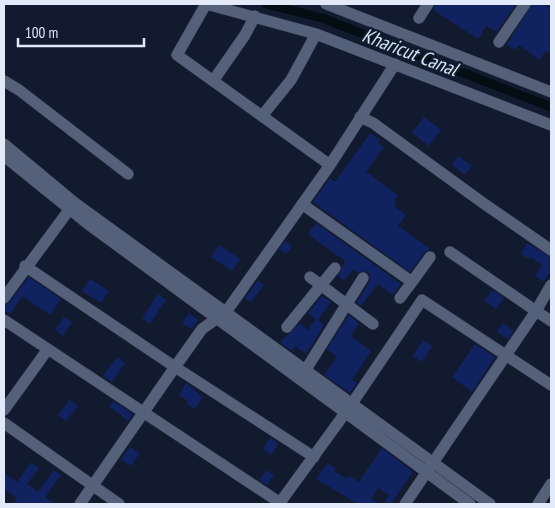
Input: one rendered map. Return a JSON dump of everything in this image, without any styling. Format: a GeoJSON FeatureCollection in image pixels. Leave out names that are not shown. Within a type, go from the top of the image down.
{"type":"FeatureCollection","features":[{"type":"Feature","properties":{"kind":"street"},"geometry":{"type":"LineString","coordinates":[[330,165],[177,55],[206,4],[316,34],[551,125]]}},
{"type":"Feature","properties":{"kind":"street"},"geometry":{"type":"LineString","coordinates":[[326,4],[551,92]]}},
{"type":"Feature","properties":{"kind":"street"},"geometry":{"type":"LineString","coordinates":[[419,18],[428,4]]}},
{"type":"Feature","properties":{"kind":"street"},"geometry":{"type":"LineString","coordinates":[[499,42],[526,4]]}},
{"type":"Feature","properties":{"kind":"street"},"geometry":{"type":"LineString","coordinates":[[213,81],[245,35],[255,16]]}},
{"type":"Feature","properties":{"kind":"street"},"geometry":{"type":"LineString","coordinates":[[262,116],[291,80],[316,34]]}},
{"type":"Feature","properties":{"kind":"street"},"geometry":{"type":"LineString","coordinates":[[80,504],[142,412],[202,329],[223,315],[330,165],[395,64]]}},
{"type":"Feature","properties":{"kind":"street"},"geometry":{"type":"LineString","coordinates":[[4,81],[19,90],[128,174]]}},
{"type":"Feature","properties":{"kind":"street"},"geometry":{"type":"LineString","coordinates":[[360,117],[374,122],[483,203],[551,250]]}},
{"type":"Feature","properties":{"kind":"street"},"geometry":{"type":"LineString","coordinates":[[4,144],[75,203],[348,408],[430,468],[490,504]]}},
{"type":"Feature","properties":{"kind":"street"},"geometry":{"type":"LineString","coordinates":[[4,156],[69,210],[305,371],[348,408]]}},
{"type":"Feature","properties":{"kind":"street"},"geometry":{"type":"LineString","coordinates":[[302,204],[412,282]]}},
{"type":"Feature","properties":{"kind":"street"},"geometry":{"type":"LineString","coordinates":[[4,298],[25,266],[69,210]]}},
{"type":"Feature","properties":{"kind":"street"},"geometry":{"type":"LineString","coordinates":[[450,252],[551,321]]}},
{"type":"Feature","properties":{"kind":"street"},"geometry":{"type":"LineString","coordinates":[[400,298],[430,257]]}},
{"type":"Feature","properties":{"kind":"street"},"geometry":{"type":"LineString","coordinates":[[25,266],[175,367],[314,457]]}},
{"type":"Feature","properties":{"kind":"street"},"geometry":{"type":"LineString","coordinates":[[287,327],[335,268]]}},
{"type":"Feature","properties":{"kind":"street"},"geometry":{"type":"LineString","coordinates":[[310,277],[373,324]]}},
{"type":"Feature","properties":{"kind":"street"},"geometry":{"type":"LineString","coordinates":[[305,371],[363,278]]}},
{"type":"Feature","properties":{"kind":"street"},"geometry":{"type":"LineString","coordinates":[[405,504],[536,311],[551,285]]}},
{"type":"Feature","properties":{"kind":"street"},"geometry":{"type":"LineString","coordinates":[[4,320],[280,504],[422,300],[551,385]]}},
{"type":"Feature","properties":{"kind":"street"},"geometry":{"type":"LineString","coordinates":[[4,410],[48,348]]}},
{"type":"Feature","properties":{"kind":"street"},"geometry":{"type":"LineString","coordinates":[[4,423],[119,504]]}},
{"type":"Feature","properties":{"kind":"street"},"geometry":{"type":"LineString","coordinates":[[430,468],[468,504]]}},
{"type":"Feature","properties":{"kind":"street"},"geometry":{"type":"LineString","coordinates":[[538,504],[551,484]]}},
{"type":"Feature","properties":{"kind":"building"},"geometry":{"type":"Polygon","coordinates":[[[435,4],[516,4],[497,32],[486,26],[478,39],[433,10],[435,4]]]}},
{"type":"Feature","properties":{"kind":"building"},"geometry":{"type":"Polygon","coordinates":[[[532,4],[544,4],[551,9],[551,55],[546,51],[539,60],[519,45],[515,50],[507,44],[532,4]]]}},
{"type":"Feature","properties":{"kind":"building"},"geometry":{"type":"Polygon","coordinates":[[[424,117],[441,130],[429,146],[412,133],[424,117]]]}},
{"type":"Feature","properties":{"kind":"building"},"geometry":{"type":"Polygon","coordinates":[[[370,133],[380,140],[378,143],[384,147],[366,172],[398,195],[394,202],[397,204],[395,207],[406,215],[398,226],[430,249],[424,253],[410,272],[313,202],[330,178],[335,182],[370,133]]]}},
{"type":"Feature","properties":{"kind":"building"},"geometry":{"type":"Polygon","coordinates":[[[458,156],[472,166],[465,175],[452,165],[458,156]]]}},
{"type":"Feature","properties":{"kind":"building"},"geometry":{"type":"Polygon","coordinates":[[[316,223],[401,284],[393,295],[378,284],[361,306],[357,302],[369,282],[370,275],[367,271],[358,273],[353,269],[344,281],[338,276],[345,261],[308,234],[316,223]]]}},
{"type":"Feature","properties":{"kind":"building"},"geometry":{"type":"Polygon","coordinates":[[[285,241],[292,246],[286,254],[279,249],[285,241]]]}},
{"type":"Feature","properties":{"kind":"building"},"geometry":{"type":"Polygon","coordinates":[[[527,243],[551,257],[551,270],[544,282],[535,276],[542,265],[531,257],[529,259],[521,254],[527,243]]]}},
{"type":"Feature","properties":{"kind":"building"},"geometry":{"type":"Polygon","coordinates":[[[219,245],[240,259],[232,271],[211,257],[219,245]]]}},
{"type":"Feature","properties":{"kind":"building"},"geometry":{"type":"Polygon","coordinates":[[[29,277],[61,299],[50,315],[22,296],[10,314],[4,309],[4,305],[10,302],[29,277]]]}},
{"type":"Feature","properties":{"kind":"building"},"geometry":{"type":"Polygon","coordinates":[[[90,279],[109,291],[101,303],[82,291],[90,279]]]}},
{"type":"Feature","properties":{"kind":"building"},"geometry":{"type":"Polygon","coordinates":[[[258,280],[264,285],[251,302],[245,298],[258,280]]]}},
{"type":"Feature","properties":{"kind":"building"},"geometry":{"type":"Polygon","coordinates":[[[492,290],[504,298],[496,309],[484,301],[492,290]]]}},
{"type":"Feature","properties":{"kind":"building"},"geometry":{"type":"Polygon","coordinates":[[[158,294],[166,300],[150,324],[142,318],[158,294]]]}},
{"type":"Feature","properties":{"kind":"building"},"geometry":{"type":"Polygon","coordinates":[[[322,296],[331,302],[318,320],[324,325],[306,354],[295,346],[292,351],[280,342],[300,323],[308,330],[316,319],[308,313],[322,296]]]}},
{"type":"Feature","properties":{"kind":"building"},"geometry":{"type":"Polygon","coordinates":[[[189,313],[198,320],[191,329],[182,323],[189,313]]]}},
{"type":"Feature","properties":{"kind":"building"},"geometry":{"type":"Polygon","coordinates":[[[349,315],[359,323],[351,336],[371,351],[352,380],[357,383],[350,393],[324,375],[337,357],[327,349],[349,315]]]}},
{"type":"Feature","properties":{"kind":"building"},"geometry":{"type":"Polygon","coordinates":[[[64,317],[72,322],[63,336],[55,330],[64,317]]]}},
{"type":"Feature","properties":{"kind":"building"},"geometry":{"type":"Polygon","coordinates":[[[503,323],[514,331],[508,339],[497,332],[503,323]]]}},
{"type":"Feature","properties":{"kind":"building"},"geometry":{"type":"Polygon","coordinates":[[[423,340],[432,346],[422,362],[413,356],[423,340]]]}},
{"type":"Feature","properties":{"kind":"building"},"geometry":{"type":"Polygon","coordinates":[[[475,344],[495,357],[472,392],[452,377],[475,344]]]}},
{"type":"Feature","properties":{"kind":"building"},"geometry":{"type":"Polygon","coordinates":[[[117,357],[125,363],[112,382],[103,376],[117,357]]]}},
{"type":"Feature","properties":{"kind":"building"},"geometry":{"type":"Polygon","coordinates":[[[186,383],[203,397],[194,409],[187,404],[188,401],[179,395],[186,383]]]}},
{"type":"Feature","properties":{"kind":"building"},"geometry":{"type":"Polygon","coordinates":[[[69,400],[78,406],[66,421],[58,415],[69,400]]]}},
{"type":"Feature","properties":{"kind":"building"},"geometry":{"type":"Polygon","coordinates":[[[113,401],[133,414],[128,421],[109,406],[113,401]]]}},
{"type":"Feature","properties":{"kind":"building"},"geometry":{"type":"Polygon","coordinates":[[[270,438],[279,443],[271,455],[263,449],[270,438]]]}},
{"type":"Feature","properties":{"kind":"building"},"geometry":{"type":"Polygon","coordinates":[[[130,447],[140,453],[131,466],[121,459],[130,447]]]}},
{"type":"Feature","properties":{"kind":"building"},"geometry":{"type":"Polygon","coordinates":[[[382,448],[413,472],[391,504],[384,504],[389,495],[378,488],[371,499],[379,504],[358,504],[316,479],[328,463],[336,469],[334,471],[347,479],[349,476],[359,482],[382,448]]]}},
{"type":"Feature","properties":{"kind":"building"},"geometry":{"type":"Polygon","coordinates":[[[31,462],[39,468],[27,484],[38,492],[54,470],[61,475],[45,497],[55,504],[13,504],[17,498],[4,489],[4,473],[17,482],[31,462]]]}},
{"type":"Feature","properties":{"kind":"building"},"geometry":{"type":"Polygon","coordinates":[[[266,470],[274,475],[267,485],[259,480],[266,470]]]}},
{"type":"Feature","properties":{"kind":"waterway","name":"Kharicut Canal"},"geometry":{"type":"LineString","coordinates":[[266,4],[322,18],[551,107]]}}]}
